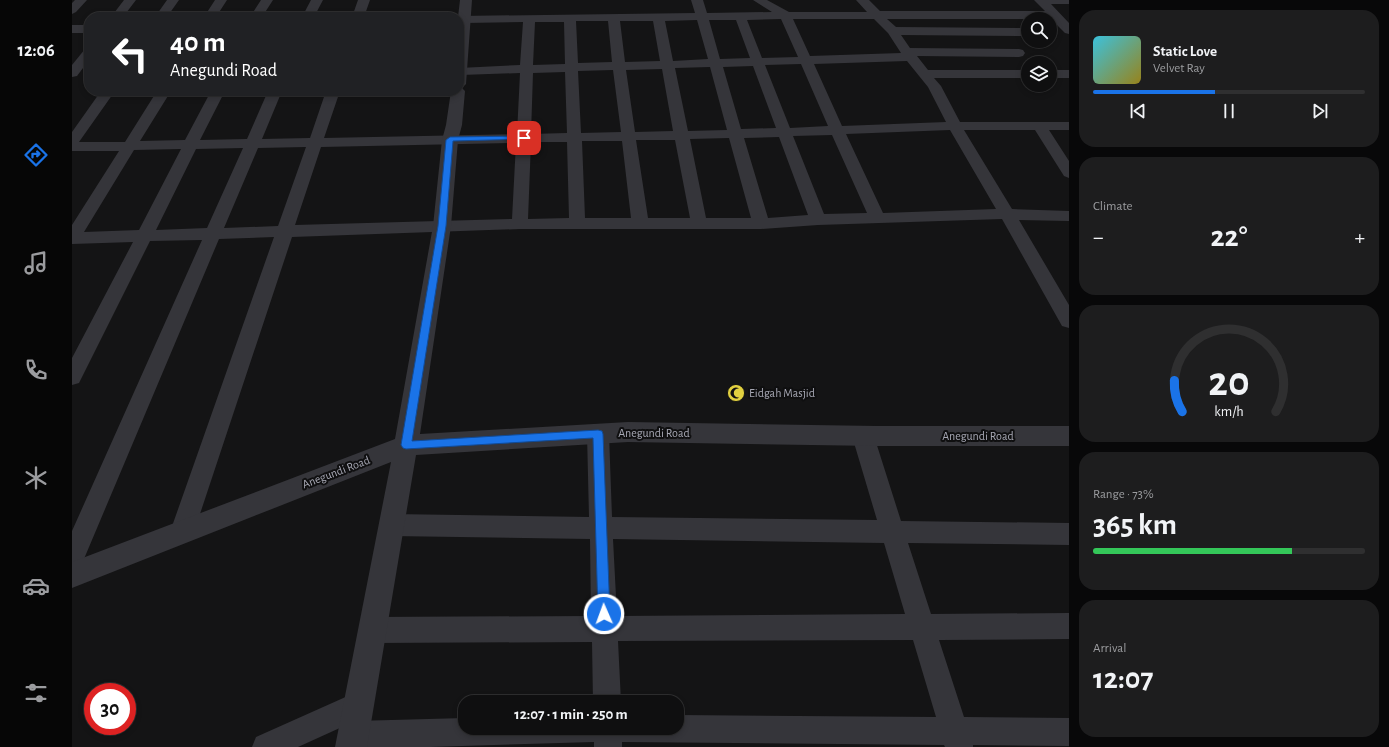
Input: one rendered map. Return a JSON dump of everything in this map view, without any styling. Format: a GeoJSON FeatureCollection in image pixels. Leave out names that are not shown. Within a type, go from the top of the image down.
{"type":"FeatureCollection","features":[{"type":"Feature","properties":{"kind":"street"},"geometry":{"type":"LineString","coordinates":[[72,10],[80,0]]}},
{"type":"Feature","properties":{"kind":"street"},"geometry":{"type":"LineString","coordinates":[[121,12],[130,0]]}},
{"type":"Feature","properties":{"kind":"street"},"geometry":{"type":"LineString","coordinates":[[165,12],[173,0]]}},
{"type":"Feature","properties":{"kind":"street"},"geometry":{"type":"LineString","coordinates":[[213,12],[221,0]]}},
{"type":"Feature","properties":{"kind":"street"},"geometry":{"type":"LineString","coordinates":[[259,12],[267,0]]}},
{"type":"Feature","properties":{"kind":"street"},"geometry":{"type":"LineString","coordinates":[[311,12],[317,0]]}},
{"type":"Feature","properties":{"kind":"street"},"geometry":{"type":"LineString","coordinates":[[360,12],[364,0]]}},
{"type":"Feature","properties":{"kind":"street"},"geometry":{"type":"LineString","coordinates":[[463,12],[466,0]]}},
{"type":"Feature","properties":{"kind":"street"},"geometry":{"type":"LineString","coordinates":[[697,0],[716,63],[734,134],[760,224]]}},
{"type":"Feature","properties":{"kind":"street"},"geometry":{"type":"LineString","coordinates":[[759,0],[785,16],[877,218]]}},
{"type":"Feature","properties":{"kind":"street"},"geometry":{"type":"LineString","coordinates":[[862,0],[893,30],[909,55],[926,74],[934,86],[955,126],[1069,321]]}},
{"type":"Feature","properties":{"kind":"street"},"geometry":{"type":"LineString","coordinates":[[1041,0],[1069,1]]}},
{"type":"Feature","properties":{"kind":"street"},"geometry":{"type":"LineString","coordinates":[[1041,0],[1052,12]]}},
{"type":"Feature","properties":{"kind":"street"},"geometry":{"type":"LineString","coordinates":[[817,5],[829,15]]}},
{"type":"Feature","properties":{"kind":"street"},"geometry":{"type":"LineString","coordinates":[[464,19],[829,15],[1021,15]]}},
{"type":"Feature","properties":{"kind":"street"},"geometry":{"type":"LineString","coordinates":[[740,16],[818,220]]}},
{"type":"Feature","properties":{"kind":"street"},"geometry":{"type":"LineString","coordinates":[[613,17],[640,223]]}},
{"type":"Feature","properties":{"kind":"street"},"geometry":{"type":"LineString","coordinates":[[658,17],[699,223]]}},
{"type":"Feature","properties":{"kind":"street"},"geometry":{"type":"LineString","coordinates":[[1057,17],[1069,31]]}},
{"type":"Feature","properties":{"kind":"street"},"geometry":{"type":"LineString","coordinates":[[520,224],[529,18]]}},
{"type":"Feature","properties":{"kind":"street"},"geometry":{"type":"LineString","coordinates":[[570,18],[577,224]]}},
{"type":"Feature","properties":{"kind":"street"},"geometry":{"type":"LineString","coordinates":[[72,29],[84,29]]}},
{"type":"Feature","properties":{"kind":"street"},"geometry":{"type":"LineString","coordinates":[[893,30],[1021,32]]}},
{"type":"Feature","properties":{"kind":"street"},"geometry":{"type":"LineString","coordinates":[[1057,32],[1069,31]]}},
{"type":"Feature","properties":{"kind":"street"},"geometry":{"type":"LineString","coordinates":[[1007,33],[1021,56]]}},
{"type":"Feature","properties":{"kind":"street"},"geometry":{"type":"LineString","coordinates":[[464,81],[527,69],[805,61],[909,55],[1019,53]]}},
{"type":"Feature","properties":{"kind":"street"},"geometry":{"type":"LineString","coordinates":[[72,73],[84,58]]}},
{"type":"Feature","properties":{"kind":"street"},"geometry":{"type":"LineString","coordinates":[[926,74],[1021,74]]}},
{"type":"Feature","properties":{"kind":"street"},"geometry":{"type":"LineString","coordinates":[[1057,74],[1069,74]]}},
{"type":"Feature","properties":{"kind":"street"},"geometry":{"type":"LineString","coordinates":[[72,142],[104,96]]}},
{"type":"Feature","properties":{"kind":"street"},"geometry":{"type":"LineString","coordinates":[[72,238],[161,96]]}},
{"type":"Feature","properties":{"kind":"street"},"geometry":{"type":"LineString","coordinates":[[72,377],[216,96]]}},
{"type":"Feature","properties":{"kind":"street"},"geometry":{"type":"LineString","coordinates":[[72,558],[273,96]]}},
{"type":"Feature","properties":{"kind":"street"},"geometry":{"type":"LineString","coordinates":[[182,532],[331,96]]}},
{"type":"Feature","properties":{"kind":"street"},"geometry":{"type":"LineString","coordinates":[[457,96],[454,125],[450,140],[442,226],[406,445],[352,741],[470,735]]}},
{"type":"Feature","properties":{"kind":"street"},"geometry":{"type":"LineString","coordinates":[[72,147],[734,134],[955,126],[1069,126]]}},
{"type":"Feature","properties":{"kind":"street"},"geometry":{"type":"LineString","coordinates":[[1039,126],[1069,173]]}},
{"type":"Feature","properties":{"kind":"street"},"geometry":{"type":"LineString","coordinates":[[72,238],[520,224],[760,224],[818,220],[1007,214],[1069,216]]}},
{"type":"Feature","properties":{"kind":"street","name":"Anegundi Road"},"geometry":{"type":"LineString","coordinates":[[72,575],[406,445],[628,432],[863,436],[1069,436]]}},
{"type":"Feature","properties":{"kind":"street"},"geometry":{"type":"LineString","coordinates":[[598,434],[607,695]]}},
{"type":"Feature","properties":{"kind":"street"},"geometry":{"type":"LineString","coordinates":[[863,436],[956,739]]}},
{"type":"Feature","properties":{"kind":"street"},"geometry":{"type":"LineString","coordinates":[[391,525],[1069,534]]}},
{"type":"Feature","properties":{"kind":"street"},"geometry":{"type":"LineString","coordinates":[[372,630],[1069,626]]}},
{"type":"Feature","properties":{"kind":"street"},"geometry":{"type":"LineString","coordinates":[[266,747],[358,705]]}},
{"type":"Feature","properties":{"kind":"street"},"geometry":{"type":"LineString","coordinates":[[684,730],[956,739],[1069,732]]}},
{"type":"Feature","properties":{"kind":"street"},"geometry":{"type":"LineString","coordinates":[[608,735],[608,747]]}},
{"type":"Feature","properties":{"kind":"place","name":"Eidgah Masjid"},"geometry":{"type":"Point","coordinates":[736,393]}},
{"type":"Feature","properties":{"kind":"route"},"geometry":{"type":"LineString","coordinates":[[524,138],[450,140],[442,226],[406,445],[598,434],[604,614]]}}]}
